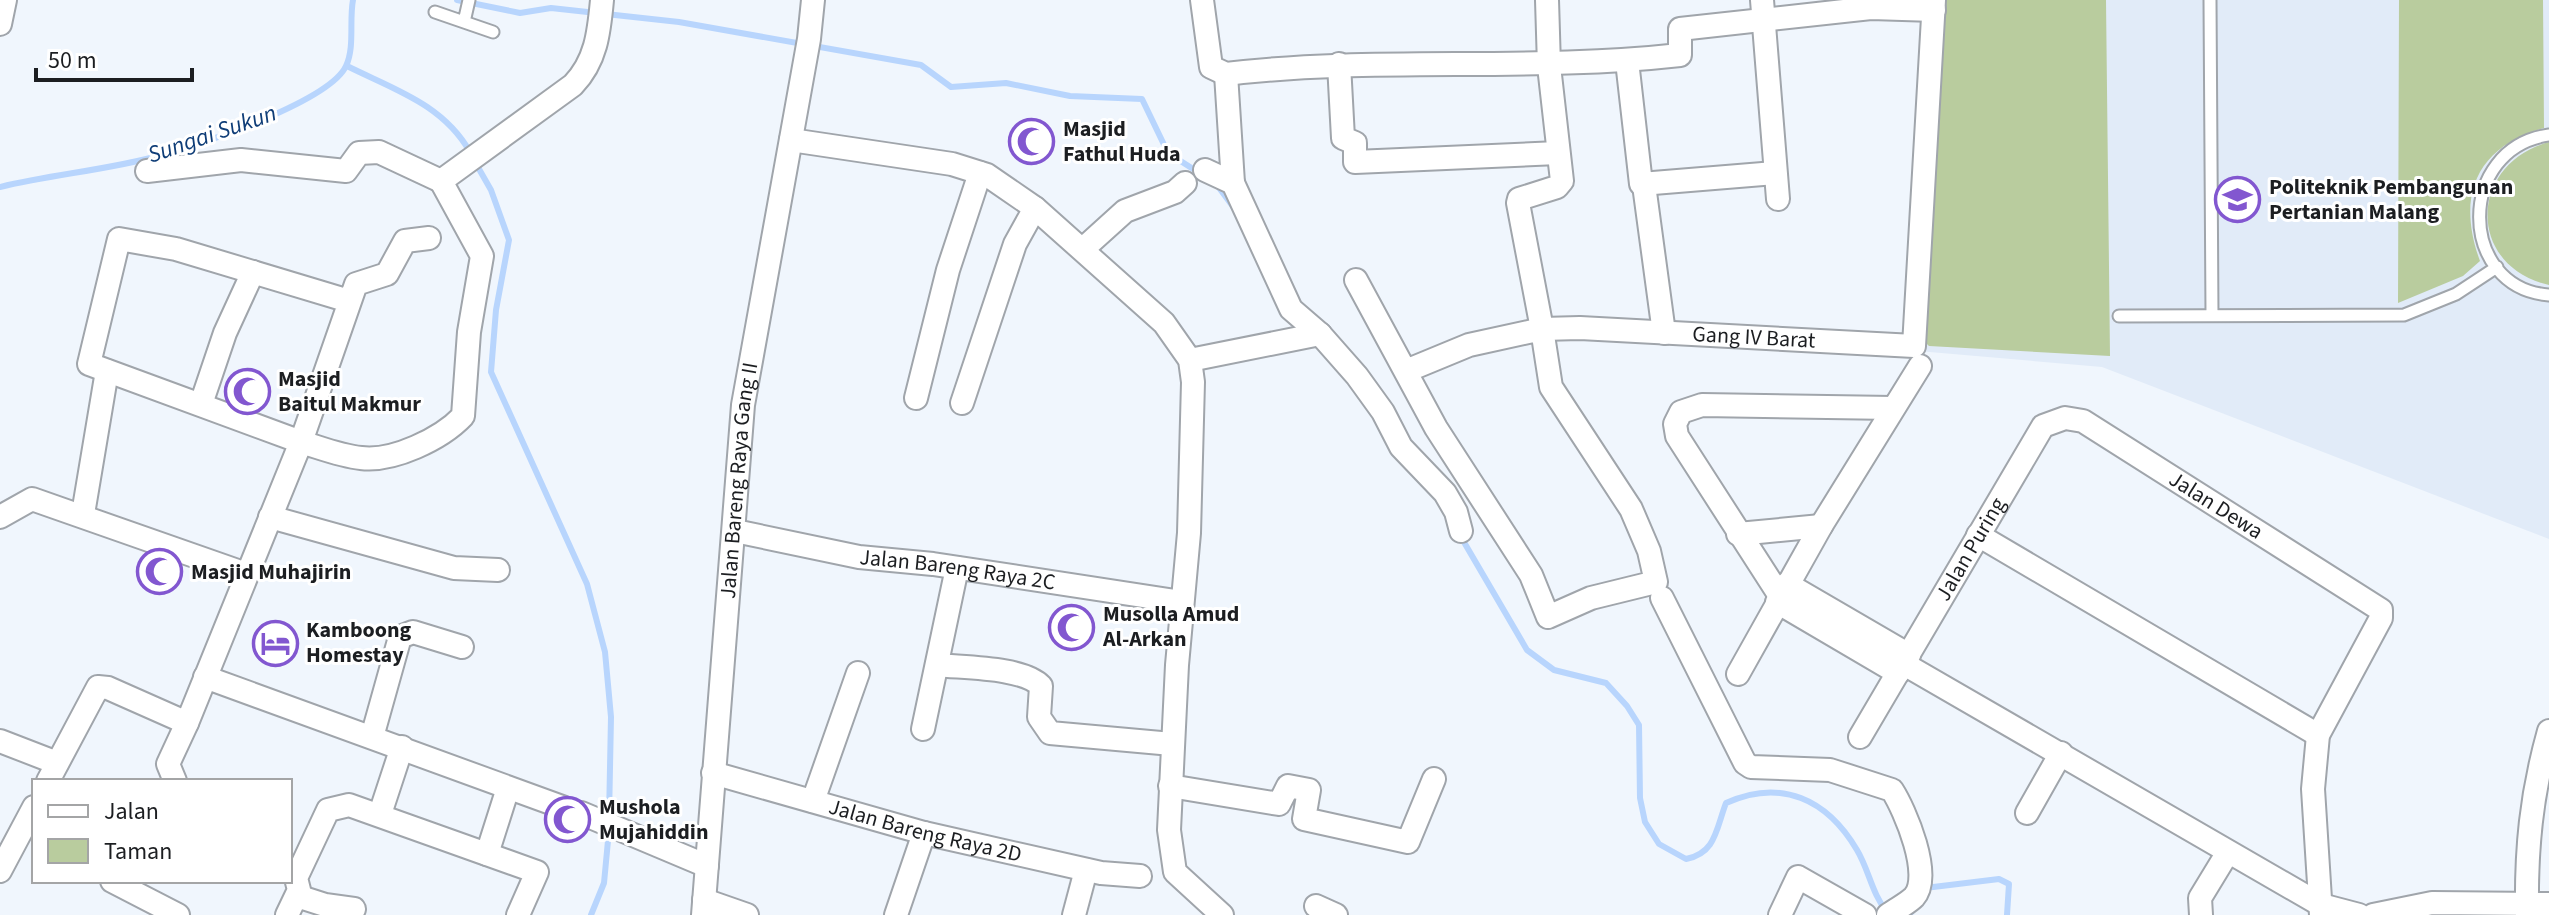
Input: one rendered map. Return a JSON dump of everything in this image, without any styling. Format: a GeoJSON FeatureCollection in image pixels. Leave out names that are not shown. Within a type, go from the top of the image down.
{"type":"FeatureCollection","features":[{"type":"Feature","properties":{"kind":"street"},"geometry":{"type":"LineString","coordinates":[[0,24],[5,0]]}},
{"type":"Feature","properties":{"kind":"street","name":"Jalan Bareng Raya Gang II"},"geometry":{"type":"LineString","coordinates":[[704,908],[743,405],[808,45],[813,0]]}},
{"type":"Feature","properties":{"kind":"street"},"geometry":{"type":"LineString","coordinates":[[1202,0],[1211,67],[1226,74],[1339,64],[1549,66],[1627,61],[1680,55],[1680,29],[1763,11],[1872,4],[1934,5]]}},
{"type":"Feature","properties":{"kind":"street"},"geometry":{"type":"LineString","coordinates":[[1356,280],[1436,428],[1531,575],[1548,617],[1591,598],[1656,582],[1649,551],[1631,509],[1551,387],[1518,203],[1523,197],[1561,184],[1549,66],[1547,0]]}},
{"type":"Feature","properties":{"kind":"street","name":"Gang IV Barat"},"geometry":{"type":"LineString","coordinates":[[1406,371],[1469,345],[1542,329],[1914,346],[1934,5]]}},
{"type":"Feature","properties":{"kind":"street"},"geometry":{"type":"LineString","coordinates":[[441,181],[573,85],[593,59],[601,9]]}},
{"type":"Feature","properties":{"kind":"street"},"geometry":{"type":"LineString","coordinates":[[1763,11],[1778,199]]}},
{"type":"Feature","properties":{"kind":"street"},"geometry":{"type":"LineString","coordinates":[[1627,61],[1638,182],[1644,185],[1775,173]]}},
{"type":"Feature","properties":{"kind":"street"},"geometry":{"type":"LineString","coordinates":[[1339,64],[1343,138],[1355,143],[1355,162],[1558,153]]}},
{"type":"Feature","properties":{"kind":"street"},"geometry":{"type":"LineString","coordinates":[[1226,74],[1233,183],[1291,309],[1383,412],[1401,447],[1445,493],[1456,512],[1461,531]]}},
{"type":"Feature","properties":{"kind":"street"},"geometry":{"type":"LineString","coordinates":[[791,140],[952,164],[980,173],[1035,208],[1083,249],[1164,323],[1190,360],[1193,382],[1192,468],[1172,744],[1169,830],[1175,872],[1222,915]]}},
{"type":"Feature","properties":{"kind":"street"},"geometry":{"type":"LineString","coordinates":[[147,171],[241,160],[346,171],[359,153],[371,151],[441,181],[481,251],[469,332],[463,416],[443,433],[379,458],[363,459],[301,442],[89,364],[119,239],[176,249],[349,301]]}},
{"type":"Feature","properties":{"kind":"street"},"geometry":{"type":"LineString","coordinates":[[1205,170],[1233,183]]}},
{"type":"Feature","properties":{"kind":"street"},"geometry":{"type":"LineString","coordinates":[[916,398],[948,270],[980,173]]}},
{"type":"Feature","properties":{"kind":"street"},"geometry":{"type":"LineString","coordinates":[[1083,249],[1125,211],[1175,192],[1185,183]]}},
{"type":"Feature","properties":{"kind":"street"},"geometry":{"type":"LineString","coordinates":[[1644,185],[1664,333]]}},
{"type":"Feature","properties":{"kind":"street"},"geometry":{"type":"LineString","coordinates":[[962,403],[1015,244],[1035,208]]}},
{"type":"Feature","properties":{"kind":"street"},"geometry":{"type":"LineString","coordinates":[[174,779],[168,764],[301,442],[356,284],[387,274],[405,241],[429,238]]}},
{"type":"Feature","properties":{"kind":"street"},"geometry":{"type":"LineString","coordinates":[[201,404],[225,333],[253,272]]}},
{"type":"Feature","properties":{"kind":"street"},"geometry":{"type":"LineString","coordinates":[[1190,360],[1314,336]]}},
{"type":"Feature","properties":{"kind":"street"},"geometry":{"type":"LineString","coordinates":[[1738,674],[1821,526],[1920,366]]}},
{"type":"Feature","properties":{"kind":"street"},"geometry":{"type":"LineString","coordinates":[[83,514],[107,371]]}},
{"type":"Feature","properties":{"kind":"street"},"geometry":{"type":"LineString","coordinates":[[1893,408],[1702,405],[1681,412],[1675,424],[1677,436],[1738,534],[1782,594],[2061,753],[2321,910],[2359,915]]}},
{"type":"Feature","properties":{"kind":"street","name":"Jalan Dewa"},"geometry":{"type":"LineString","coordinates":[[2043,426],[2065,418],[2083,421],[2378,607],[2382,613],[2318,735]]}},
{"type":"Feature","properties":{"kind":"street","name":"Jalan Puring"},"geometry":{"type":"LineString","coordinates":[[1860,737],[2043,426]]}},
{"type":"Feature","properties":{"kind":"street"},"geometry":{"type":"LineString","coordinates":[[0,517],[32,499],[83,514],[246,574]]}},
{"type":"Feature","properties":{"kind":"street"},"geometry":{"type":"LineString","coordinates":[[270,517],[454,568],[498,570]]}},
{"type":"Feature","properties":{"kind":"street"},"geometry":{"type":"LineString","coordinates":[[1738,534],[1821,526]]}},
{"type":"Feature","properties":{"kind":"street","name":"Jalan Bareng Raya 2C"},"geometry":{"type":"LineString","coordinates":[[735,531],[859,557],[957,568],[1182,602]]}},
{"type":"Feature","properties":{"kind":"street"},"geometry":{"type":"LineString","coordinates":[[1978,535],[2318,735],[2313,789],[2321,910]]}},
{"type":"Feature","properties":{"kind":"street"},"geometry":{"type":"LineString","coordinates":[[923,729],[957,568]]}},
{"type":"Feature","properties":{"kind":"street"},"geometry":{"type":"LineString","coordinates":[[1662,598],[1745,763],[1751,767],[1830,770],[1892,790],[1900,803],[1921,867],[1920,885],[1914,896],[1893,912]]}},
{"type":"Feature","properties":{"kind":"street"},"geometry":{"type":"LineString","coordinates":[[372,737],[400,637],[413,632],[462,647]]}},
{"type":"Feature","properties":{"kind":"street"},"geometry":{"type":"LineString","coordinates":[[937,665],[1012,673],[1035,681],[1041,686],[1039,717],[1050,733],[1172,744]]}},
{"type":"Feature","properties":{"kind":"street"},"geometry":{"type":"LineString","coordinates":[[813,801],[858,673]]}},
{"type":"Feature","properties":{"kind":"street"},"geometry":{"type":"LineString","coordinates":[[205,677],[581,814],[707,866]]}},
{"type":"Feature","properties":{"kind":"street"},"geometry":{"type":"LineString","coordinates":[[0,741],[52,772],[98,687],[108,688],[187,723]]}},
{"type":"Feature","properties":{"kind":"street"},"geometry":{"type":"LineString","coordinates":[[2373,915],[2432,903],[2534,907],[2526,851],[2532,799],[2549,731]]}},
{"type":"Feature","properties":{"kind":"street"},"geometry":{"type":"LineString","coordinates":[[380,814],[402,747]]}},
{"type":"Feature","properties":{"kind":"street"},"geometry":{"type":"LineString","coordinates":[[2027,813],[2061,753]]}},
{"type":"Feature","properties":{"kind":"street","name":"Jalan Bareng Raya 2D"},"geometry":{"type":"LineString","coordinates":[[713,773],[924,833],[1086,870],[1140,876]]}},
{"type":"Feature","properties":{"kind":"street"},"geometry":{"type":"LineString","coordinates":[[1170,786],[1279,804],[1288,786],[1309,790],[1304,819],[1408,842],[1434,779]]}},
{"type":"Feature","properties":{"kind":"street"},"geometry":{"type":"LineString","coordinates":[[487,854],[508,788]]}},
{"type":"Feature","properties":{"kind":"street"},"geometry":{"type":"LineString","coordinates":[[354,909],[292,905],[296,878],[328,810],[349,805],[537,872],[518,915]]}},
{"type":"Feature","properties":{"kind":"street"},"geometry":{"type":"LineString","coordinates":[[0,871],[26,840],[32,815]]}},
{"type":"Feature","properties":{"kind":"street"},"geometry":{"type":"LineString","coordinates":[[896,915],[924,833]]}},
{"type":"Feature","properties":{"kind":"street"},"geometry":{"type":"LineString","coordinates":[[2201,915],[2200,898],[2228,852]]}},
{"type":"Feature","properties":{"kind":"street"},"geometry":{"type":"LineString","coordinates":[[1074,915],[1086,870]]}},
{"type":"Feature","properties":{"kind":"street"},"geometry":{"type":"LineString","coordinates":[[1780,915],[1798,877],[1865,915]]}},
{"type":"Feature","properties":{"kind":"street"},"geometry":{"type":"LineString","coordinates":[[121,883],[178,915]]}},
{"type":"Feature","properties":{"kind":"street"},"geometry":{"type":"LineString","coordinates":[[704,908],[747,915]]}},
{"type":"Feature","properties":{"kind":"lane"},"geometry":{"type":"LineString","coordinates":[[2210,0],[2212,315]]}},
{"type":"Feature","properties":{"kind":"lane"},"geometry":{"type":"LineString","coordinates":[[464,22],[468,5]]}},
{"type":"Feature","properties":{"kind":"lane"},"geometry":{"type":"LineString","coordinates":[[435,12],[493,32]]}},
{"type":"Feature","properties":{"kind":"lane"},"geometry":{"type":"LineString","coordinates":[[2549,135],[2535,137],[2512,148],[2493,167],[2481,190],[2478,216],[2483,243],[2497,267],[2518,285],[2549,295]]}},
{"type":"Feature","properties":{"kind":"lane"},"geometry":{"type":"LineString","coordinates":[[1185,183],[1205,170]]}},
{"type":"Feature","properties":{"kind":"lane"},"geometry":{"type":"LineString","coordinates":[[2119,316],[2404,315],[2456,294],[2497,267]]}},
{"type":"Feature","properties":{"kind":"shaded area","name":"Politeknik Pembangunan Pertanian Malang"},"geometry":{"type":"Polygon","coordinates":[[[1937,0],[2549,0],[2549,539],[2102,367],[1918,351],[1937,0]]]}},
{"type":"Feature","properties":{"kind":"green space"},"geometry":{"type":"Polygon","coordinates":[[[1937,0],[2106,0],[2110,356],[1929,346],[1919,336],[1937,0]]]}},
{"type":"Feature","properties":{"kind":"green space"},"geometry":{"type":"Polygon","coordinates":[[[2399,0],[2543,0],[2544,128],[2502,148],[2488,161],[2478,177],[2470,215],[2480,261],[2463,276],[2398,303],[2399,0]]]}},
{"type":"Feature","properties":{"kind":"green space"},"geometry":{"type":"Polygon","coordinates":[[[2549,142],[2549,285],[2522,274],[2503,258],[2491,237],[2488,215],[2492,192],[2503,171],[2522,154],[2549,142]]]}},
{"type":"Feature","properties":{"kind":"waterway","name":"Sungai Sukun"},"geometry":{"type":"LineString","coordinates":[[0,187],[162,155],[233,132],[291,107],[335,79],[346,66],[353,0]]}},
{"type":"Feature","properties":{"kind":"waterway"},"geometry":{"type":"LineString","coordinates":[[457,0],[520,13],[551,8],[679,22],[921,65],[951,87],[1006,83],[1070,96],[1142,99],[1168,153],[1201,174]]}},
{"type":"Feature","properties":{"kind":"waterway"},"geometry":{"type":"LineString","coordinates":[[347,66],[431,110],[459,135],[470,152]]}},
{"type":"Feature","properties":{"kind":"waterway"},"geometry":{"type":"LineString","coordinates":[[475,162],[491,190],[509,240],[496,310],[491,372],[587,584],[605,652],[611,717],[609,818]]}},
{"type":"Feature","properties":{"kind":"waterway"},"geometry":{"type":"LineString","coordinates":[[1217,185],[1234,208]]}},
{"type":"Feature","properties":{"kind":"waterway"},"geometry":{"type":"LineString","coordinates":[[1461,537],[1527,650],[1554,670],[1606,683],[1627,706],[1639,725],[1640,798],[1645,822],[1659,844],[1686,859],[1696,856],[1714,838],[1726,803],[1765,793],[1784,793],[1801,798],[1817,806],[1845,832],[1887,912]]}},
{"type":"Feature","properties":{"kind":"waterway"},"geometry":{"type":"LineString","coordinates":[[591,915],[604,883],[609,830]]}},
{"type":"Feature","properties":{"kind":"waterway"},"geometry":{"type":"LineString","coordinates":[[1925,888],[1999,879],[2009,884],[2007,915]]}},
{"type":"Feature","properties":{"kind":"waterway"},"geometry":{"type":"LineString","coordinates":[[1909,915],[1917,905]]}},
{"type":"Feature","properties":{"kind":"place","name":"Masjid Fathul Huda"},"geometry":{"type":"Point","coordinates":[1032,142]}},
{"type":"Feature","properties":{"kind":"place","name":"Politeknik Pembangunan Pertanian Malang"},"geometry":{"type":"Point","coordinates":[2238,200]}},
{"type":"Feature","properties":{"kind":"place","name":"Masjid Baitul Makmur"},"geometry":{"type":"Point","coordinates":[247,392]}},
{"type":"Feature","properties":{"kind":"place","name":"Masjid Muhajirin"},"geometry":{"type":"Point","coordinates":[160,572]}},
{"type":"Feature","properties":{"kind":"place","name":"Musolla Amud Al-Arkan"},"geometry":{"type":"Point","coordinates":[1072,627]}},
{"type":"Feature","properties":{"kind":"place","name":"Kamboong Homestay"},"geometry":{"type":"Point","coordinates":[275,643]}},
{"type":"Feature","properties":{"kind":"place","name":"Mushola Mujahiddin"},"geometry":{"type":"Point","coordinates":[568,820]}}]}
